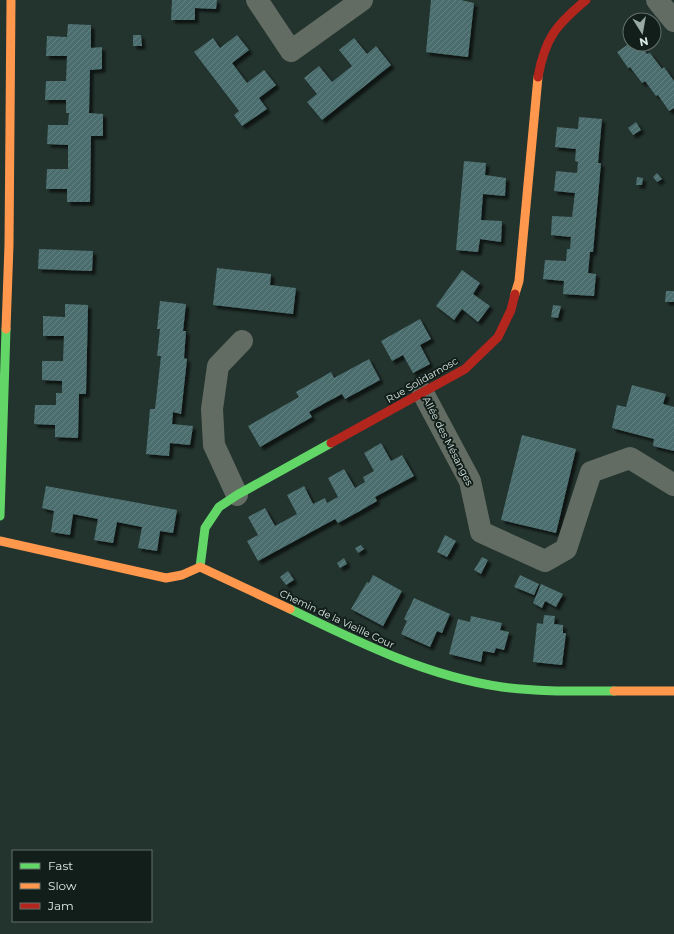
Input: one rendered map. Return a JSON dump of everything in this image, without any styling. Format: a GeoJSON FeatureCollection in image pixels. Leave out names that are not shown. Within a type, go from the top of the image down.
{"type":"FeatureCollection","features":[{"type":"Feature","properties":{"kind":"street"},"geometry":{"type":"LineString","coordinates":[[0,516],[2,394],[9,245],[12,0]]}},
{"type":"Feature","properties":{"kind":"street"},"geometry":{"type":"LineString","coordinates":[[257,0],[291,51],[362,0]]}},
{"type":"Feature","properties":{"kind":"street","name":"Rue Solidarnosc"},"geometry":{"type":"LineString","coordinates":[[200,567],[205,528],[219,507],[237,495],[423,393],[464,368],[477,358],[498,337],[511,310],[519,281],[540,69],[545,46],[557,27],[567,15],[586,0]]}},
{"type":"Feature","properties":{"kind":"street"},"geometry":{"type":"LineString","coordinates":[[657,0],[674,20]]}},
{"type":"Feature","properties":{"kind":"street"},"geometry":{"type":"LineString","coordinates":[[237,495],[214,445],[212,410],[218,366],[242,341]]}},
{"type":"Feature","properties":{"kind":"street","name":"Allée des Mésanges"},"geometry":{"type":"LineString","coordinates":[[423,393],[470,481],[482,532],[545,562],[566,549],[591,472],[630,458],[674,485]]}},
{"type":"Feature","properties":{"kind":"street"},"geometry":{"type":"LineString","coordinates":[[0,541],[166,578],[182,575],[200,567]]}},
{"type":"Feature","properties":{"kind":"street","name":"Chemin de la Vieille Cour"},"geometry":{"type":"LineString","coordinates":[[200,567],[385,654],[420,668],[454,677],[502,687],[525,689],[674,691]]}},
{"type":"Feature","properties":{"kind":"building"},"geometry":{"type":"Polygon","coordinates":[[[172,0],[217,0],[216,9],[195,8],[195,20],[171,20],[172,0]]]}},
{"type":"Feature","properties":{"kind":"building"},"geometry":{"type":"Polygon","coordinates":[[[431,0],[461,0],[474,3],[468,57],[426,52],[431,0]]]}},
{"type":"Feature","properties":{"kind":"building"},"geometry":{"type":"Polygon","coordinates":[[[68,24],[91,25],[91,48],[102,47],[102,69],[90,70],[89,113],[103,114],[103,136],[91,136],[90,202],[67,202],[67,189],[46,189],[47,169],[68,169],[68,145],[47,144],[48,125],[68,125],[69,113],[66,113],[66,100],[45,100],[46,81],[66,81],[67,56],[46,56],[47,36],[67,37],[68,24]]]}},
{"type":"Feature","properties":{"kind":"building"},"geometry":{"type":"Polygon","coordinates":[[[133,35],[141,35],[142,46],[133,46],[133,35]]]}},
{"type":"Feature","properties":{"kind":"building"},"geometry":{"type":"Polygon","coordinates":[[[237,35],[249,50],[232,63],[247,83],[264,70],[276,85],[259,98],[267,109],[242,126],[234,115],[239,111],[194,52],[213,38],[220,48],[237,35]]]}},
{"type":"Feature","properties":{"kind":"building"},"geometry":{"type":"Polygon","coordinates":[[[354,38],[367,54],[376,46],[391,65],[322,120],[307,102],[317,94],[304,78],[319,66],[332,82],[352,66],[339,50],[354,38]]]}},
{"type":"Feature","properties":{"kind":"building"},"geometry":{"type":"Polygon","coordinates":[[[622,49],[622,52],[650,53],[662,69],[664,67],[674,81],[674,108],[669,111],[658,95],[656,96],[645,81],[642,83],[630,67],[628,68],[617,52],[622,49]]]}},
{"type":"Feature","properties":{"kind":"building"},"geometry":{"type":"Polygon","coordinates":[[[579,117],[602,119],[598,163],[601,163],[593,252],[590,252],[588,273],[596,274],[594,296],[563,294],[564,281],[543,279],[545,260],[566,261],[567,249],[570,249],[571,237],[551,235],[552,216],[572,217],[575,193],[554,191],[556,171],[577,173],[578,162],[575,161],[576,149],[555,147],[557,127],[578,129],[579,117]]]}},
{"type":"Feature","properties":{"kind":"building"},"geometry":{"type":"Polygon","coordinates":[[[636,122],[641,130],[633,135],[628,128],[636,122]]]}},
{"type":"Feature","properties":{"kind":"building"},"geometry":{"type":"Polygon","coordinates":[[[464,161],[486,163],[485,175],[506,178],[505,196],[483,194],[481,220],[502,221],[501,242],[480,239],[478,252],[456,250],[464,161]]]}},
{"type":"Feature","properties":{"kind":"building"},"geometry":{"type":"Polygon","coordinates":[[[657,173],[662,179],[657,182],[653,177],[657,173]]]}},
{"type":"Feature","properties":{"kind":"building"},"geometry":{"type":"Polygon","coordinates":[[[637,177],[643,178],[642,185],[636,185],[637,177]]]}},
{"type":"Feature","properties":{"kind":"building"},"geometry":{"type":"Polygon","coordinates":[[[39,249],[93,251],[92,271],[38,269],[39,249]]]}},
{"type":"Feature","properties":{"kind":"building"},"geometry":{"type":"Polygon","coordinates":[[[217,268],[271,274],[270,285],[296,288],[293,314],[213,305],[217,268]]]}},
{"type":"Feature","properties":{"kind":"building"},"geometry":{"type":"Polygon","coordinates":[[[462,270],[480,283],[473,294],[490,306],[478,322],[462,309],[454,320],[436,306],[462,270]]]}},
{"type":"Feature","properties":{"kind":"building"},"geometry":{"type":"Polygon","coordinates":[[[666,291],[674,291],[674,302],[665,302],[666,291]]]}},
{"type":"Feature","properties":{"kind":"building"},"geometry":{"type":"Polygon","coordinates":[[[160,301],[186,304],[183,331],[186,331],[184,358],[187,359],[181,414],[173,412],[172,424],[193,426],[190,445],[170,443],[169,456],[146,454],[150,409],[155,409],[161,356],[157,356],[160,329],[157,329],[160,301]]]}},
{"type":"Feature","properties":{"kind":"building"},"geometry":{"type":"Polygon","coordinates":[[[65,304],[88,305],[86,394],[79,394],[78,438],[55,437],[55,425],[34,424],[35,405],[56,405],[56,393],[62,393],[62,381],[42,380],[42,361],[63,361],[64,336],[43,336],[43,316],[65,317],[65,304]]]}},
{"type":"Feature","properties":{"kind":"building"},"geometry":{"type":"Polygon","coordinates":[[[553,305],[561,306],[558,318],[551,317],[553,305]]]}},
{"type":"Feature","properties":{"kind":"building"},"geometry":{"type":"Polygon","coordinates":[[[420,319],[431,339],[420,345],[430,364],[413,373],[403,355],[392,361],[381,341],[420,319]]]}},
{"type":"Feature","properties":{"kind":"building"},"geometry":{"type":"Polygon","coordinates":[[[369,359],[380,380],[345,399],[342,394],[325,403],[309,412],[312,417],[260,447],[248,426],[299,397],[296,392],[331,372],[334,378],[369,359]]]}},
{"type":"Feature","properties":{"kind":"building"},"geometry":{"type":"Polygon","coordinates":[[[632,385],[666,394],[663,404],[674,407],[674,451],[653,446],[654,439],[612,428],[617,405],[626,407],[632,385]]]}},
{"type":"Feature","properties":{"kind":"building"},"geometry":{"type":"Polygon","coordinates":[[[522,435],[576,449],[556,533],[501,520],[522,435]]]}},
{"type":"Feature","properties":{"kind":"building"},"geometry":{"type":"Polygon","coordinates":[[[381,443],[391,461],[402,455],[414,476],[375,497],[377,501],[338,523],[335,519],[258,561],[247,541],[258,535],[248,517],[265,508],[275,526],[297,514],[287,495],[304,486],[313,504],[325,498],[327,503],[338,497],[328,478],[344,469],[355,488],[365,482],[363,477],[374,471],[364,453],[381,443]]]}},
{"type":"Feature","properties":{"kind":"building"},"geometry":{"type":"Polygon","coordinates":[[[46,486],[177,510],[173,533],[160,531],[157,551],[138,548],[142,527],[117,522],[113,543],[94,540],[98,519],[73,514],[70,535],[51,532],[54,511],[42,508],[46,486]]]}},
{"type":"Feature","properties":{"kind":"building"},"geometry":{"type":"Polygon","coordinates":[[[445,535],[456,541],[447,557],[437,552],[445,535]]]}},
{"type":"Feature","properties":{"kind":"building"},"geometry":{"type":"Polygon","coordinates":[[[361,545],[364,549],[358,553],[355,548],[361,545]]]}},
{"type":"Feature","properties":{"kind":"building"},"geometry":{"type":"Polygon","coordinates":[[[482,557],[488,560],[481,574],[474,570],[482,557]]]}},
{"type":"Feature","properties":{"kind":"building"},"geometry":{"type":"Polygon","coordinates":[[[344,558],[347,564],[340,568],[337,563],[344,558]]]}},
{"type":"Feature","properties":{"kind":"building"},"geometry":{"type":"Polygon","coordinates":[[[288,571],[294,580],[286,585],[280,577],[288,571]]]}},
{"type":"Feature","properties":{"kind":"building"},"geometry":{"type":"Polygon","coordinates":[[[373,575],[402,591],[383,626],[351,609],[367,582],[369,583],[373,575]]]}},
{"type":"Feature","properties":{"kind":"building"},"geometry":{"type":"Polygon","coordinates":[[[520,575],[539,584],[534,595],[514,587],[520,575]]]}},
{"type":"Feature","properties":{"kind":"building"},"geometry":{"type":"Polygon","coordinates":[[[541,584],[563,594],[556,607],[545,601],[542,608],[533,603],[541,584]]]}},
{"type":"Feature","properties":{"kind":"building"},"geometry":{"type":"Polygon","coordinates":[[[414,598],[450,614],[442,633],[437,631],[430,647],[401,634],[407,621],[404,619],[414,598]]]}},
{"type":"Feature","properties":{"kind":"building"},"geometry":{"type":"Polygon","coordinates":[[[544,615],[555,616],[554,624],[563,625],[563,633],[566,633],[562,665],[533,662],[537,623],[543,624],[544,615]]]}},
{"type":"Feature","properties":{"kind":"building"},"geometry":{"type":"Polygon","coordinates":[[[471,616],[502,623],[500,630],[509,632],[504,650],[496,648],[494,653],[483,651],[481,662],[449,654],[458,619],[470,622],[471,616]]]}},
{"type":"Feature","properties":{"kind":"traffic: fast"},"geometry":{"type":"LineString","coordinates":[[0,516],[6,329]]}},
{"type":"Feature","properties":{"kind":"traffic: fast"},"geometry":{"type":"LineString","coordinates":[[200,567],[205,528],[219,507],[237,495],[331,443]]}},
{"type":"Feature","properties":{"kind":"traffic: fast"},"geometry":{"type":"LineString","coordinates":[[290,609],[341,634],[393,656],[446,675],[474,682],[530,690],[614,691]]}},
{"type":"Feature","properties":{"kind":"traffic: slow"},"geometry":{"type":"LineString","coordinates":[[6,329],[9,245],[11,0]]}},
{"type":"Feature","properties":{"kind":"traffic: slow"},"geometry":{"type":"LineString","coordinates":[[515,294],[519,281],[538,77]]}},
{"type":"Feature","properties":{"kind":"traffic: slow"},"geometry":{"type":"LineString","coordinates":[[0,541],[166,578],[182,575],[200,567],[290,609]]}},
{"type":"Feature","properties":{"kind":"traffic: slow"},"geometry":{"type":"LineString","coordinates":[[614,691],[674,691]]}},
{"type":"Feature","properties":{"kind":"traffic: jam"},"geometry":{"type":"LineString","coordinates":[[538,77],[544,52],[553,33],[559,25],[586,0]]}},
{"type":"Feature","properties":{"kind":"traffic: jam"},"geometry":{"type":"LineString","coordinates":[[331,443],[465,369],[498,337],[511,310],[515,294]]}}]}
